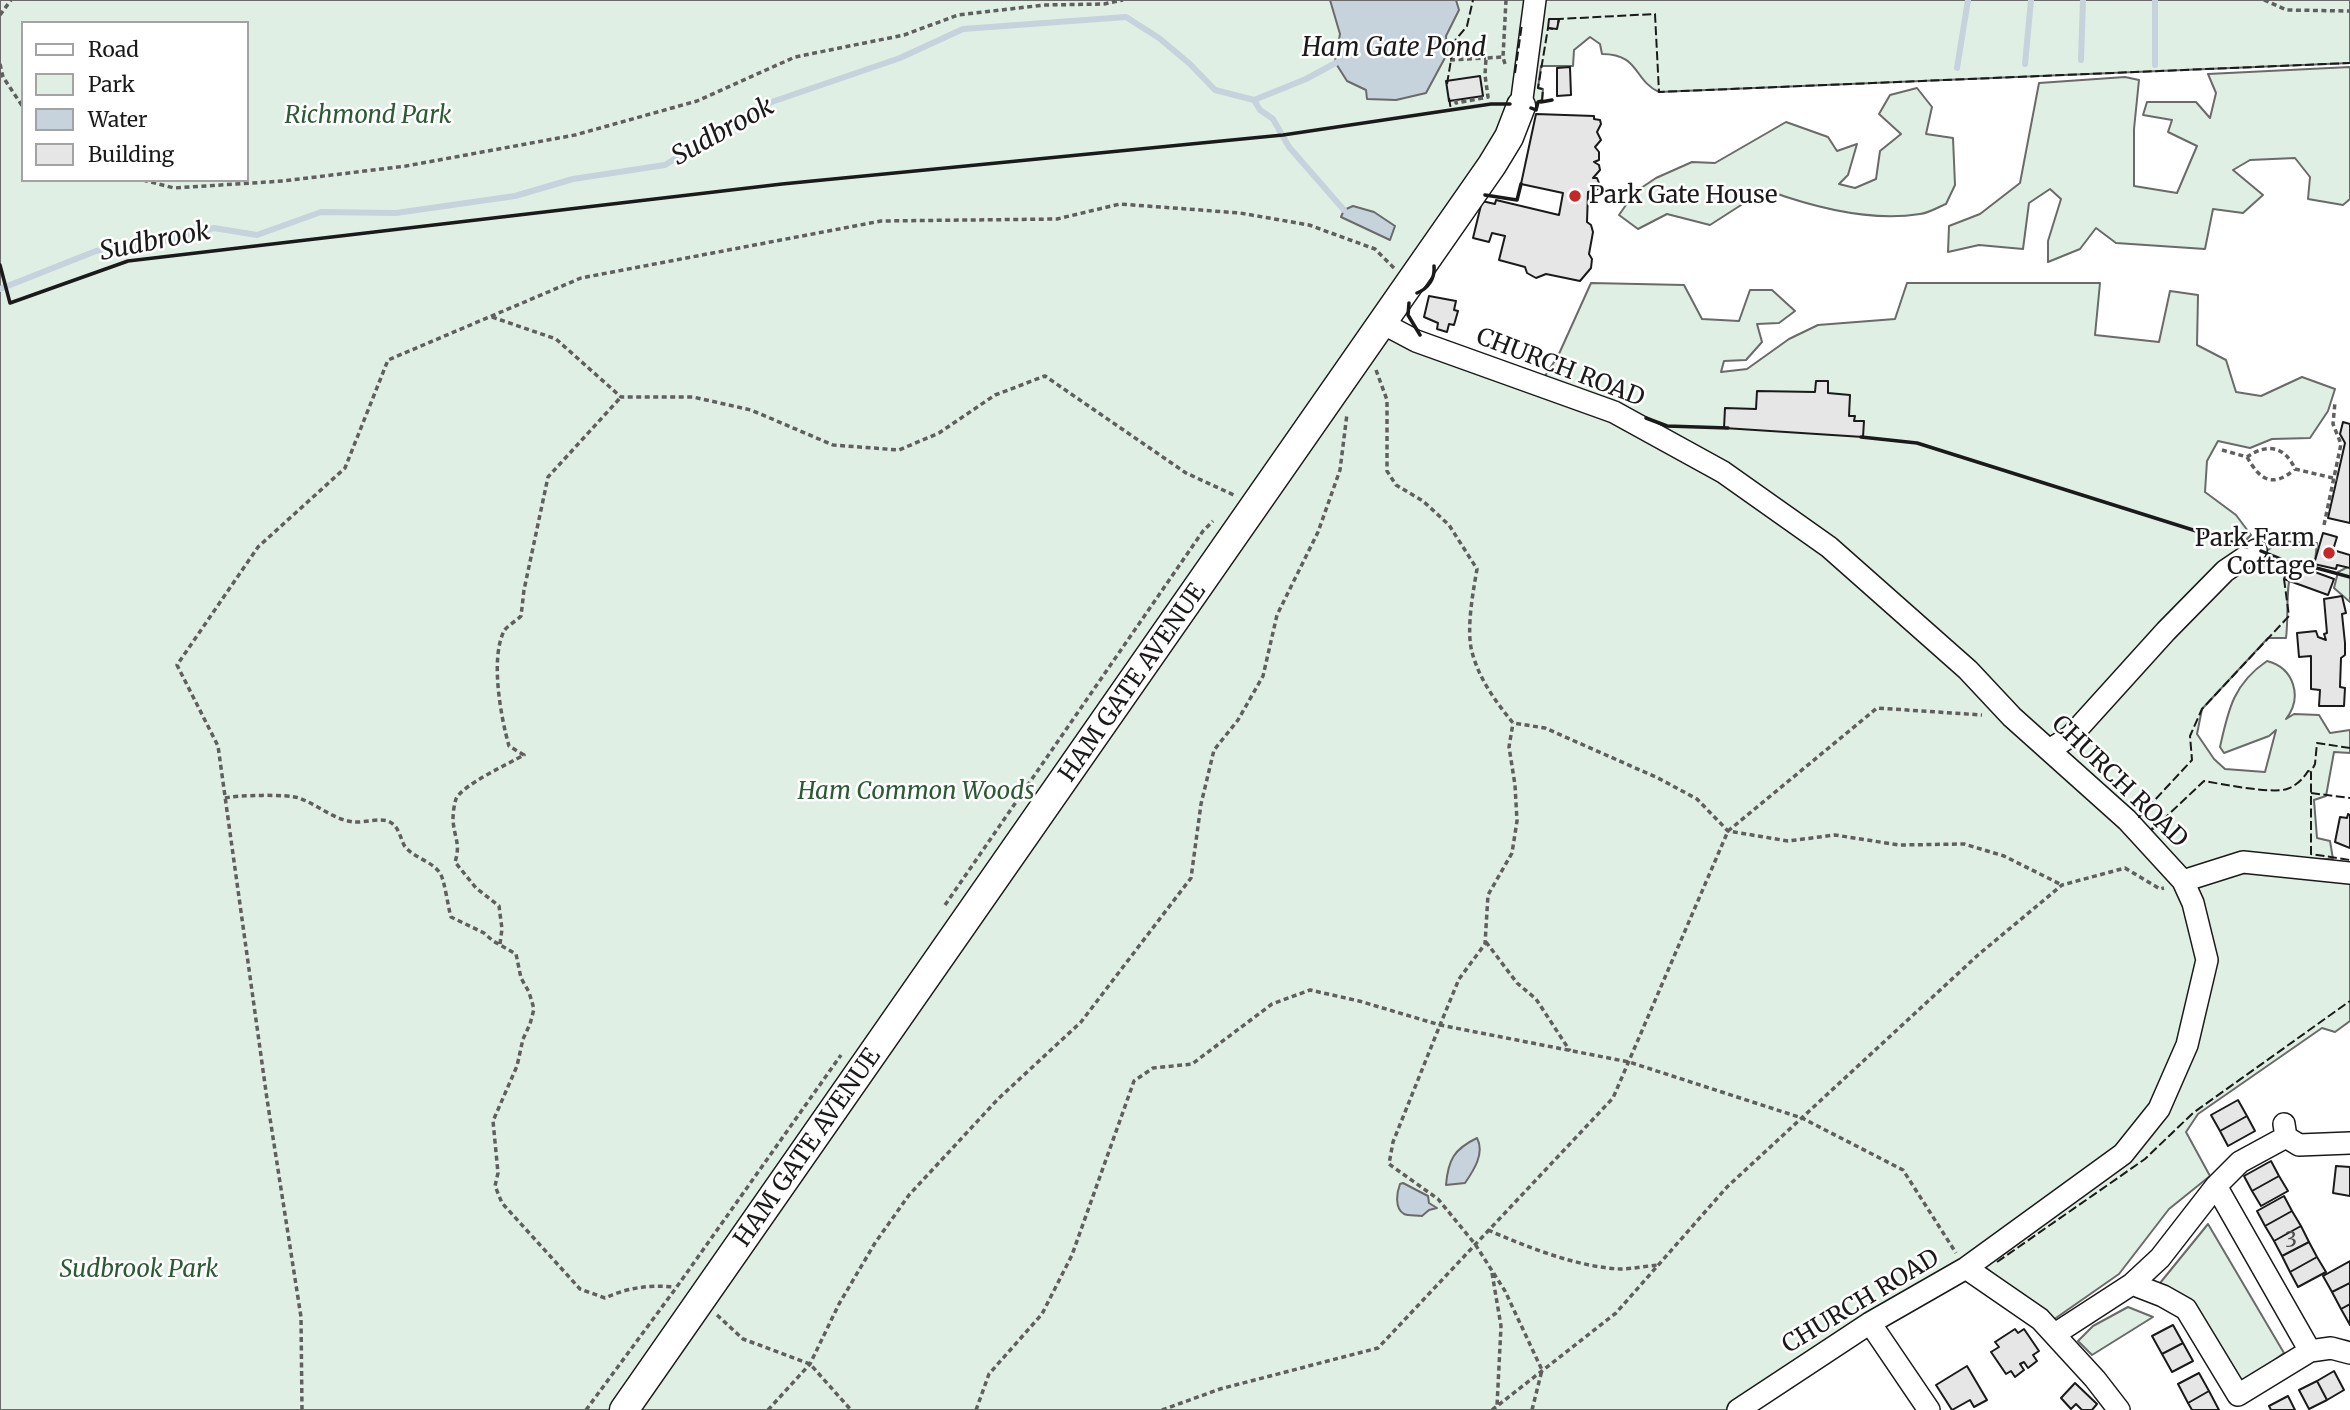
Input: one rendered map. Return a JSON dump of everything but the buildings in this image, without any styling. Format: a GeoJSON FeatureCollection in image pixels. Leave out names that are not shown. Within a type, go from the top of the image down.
{"type":"FeatureCollection","features":[{"type":"Feature","properties":{"kind":"main road","name":"HAM GATE AVENUE"},"geometry":{"type":"LineString","coordinates":[[624,1410],[1492,165],[1521,106]]}},
{"type":"Feature","properties":{"kind":"street","name":"HAM GATE AVENUE"},"geometry":{"type":"LineString","coordinates":[[1521,106],[1535,0]]}},
{"type":"Feature","properties":{"kind":"street","name":"CHURCH ROAD"},"geometry":{"type":"LineString","coordinates":[[1374,334],[1416,341],[1614,412],[1723,472],[1829,547],[1968,670],[2012,717],[2127,820],[2183,881],[2193,903],[2207,960],[2187,1045],[2159,1110],[2123,1154],[1966,1268],[1871,1323],[1738,1410]]}},
{"type":"Feature","properties":{"kind":"street"},"geometry":{"type":"LineString","coordinates":[[2049,750],[2071,736],[2166,631],[2225,571],[2256,550]]}},
{"type":"Feature","properties":{"kind":"street"},"geometry":{"type":"LineString","coordinates":[[2183,881],[2243,862],[2350,873]]}},
{"type":"Feature","properties":{"kind":"street"},"geometry":{"type":"LineString","coordinates":[[2054,1334],[2132,1284],[2160,1258],[2216,1186],[2240,1162],[2285,1130],[2299,1145],[2350,1143]]}},
{"type":"Feature","properties":{"kind":"street"},"geometry":{"type":"LineString","coordinates":[[2216,1186],[2310,1351]]}},
{"type":"Feature","properties":{"kind":"street"},"geometry":{"type":"LineString","coordinates":[[1966,1268],[2040,1319],[2119,1410]]}},
{"type":"Feature","properties":{"kind":"street"},"geometry":{"type":"LineString","coordinates":[[2132,1284],[2163,1296],[2186,1309],[2238,1395],[2310,1351],[2331,1349],[2350,1353]]}},
{"type":"Feature","properties":{"kind":"street"},"geometry":{"type":"LineString","coordinates":[[1871,1323],[1929,1410]]}},
{"type":"Feature","properties":{"kind":"path"},"geometry":{"type":"LineString","coordinates":[[0,15],[11,0]]}},
{"type":"Feature","properties":{"kind":"path"},"geometry":{"type":"LineString","coordinates":[[152,182],[174,187],[284,181],[432,161],[575,135],[697,101],[795,57],[904,35],[958,15],[1044,5],[1104,4],[1123,0]]}},
{"type":"Feature","properties":{"kind":"path"},"geometry":{"type":"LineString","coordinates":[[2264,0],[2287,10],[2350,11]]}},
{"type":"Feature","properties":{"kind":"path"},"geometry":{"type":"LineString","coordinates":[[1450,60],[1503,57]]}},
{"type":"Feature","properties":{"kind":"path"},"geometry":{"type":"LineString","coordinates":[[1456,100],[1456,103],[1488,97],[1486,58]]}},
{"type":"Feature","properties":{"kind":"path"},"geometry":{"type":"LineString","coordinates":[[0,64],[3,77],[21,104]]}},
{"type":"Feature","properties":{"kind":"path"},"geometry":{"type":"LineString","coordinates":[[302,1410],[301,1317],[218,746],[177,665],[258,547],[345,468],[387,360],[581,278],[881,221],[1057,219],[1120,204],[1240,213],[1309,225],[1375,249],[1398,272]]}},
{"type":"Feature","properties":{"kind":"path"},"geometry":{"type":"LineString","coordinates":[[492,317],[556,339],[621,397],[694,397],[751,410],[833,445],[899,450],[939,433],[995,395],[1045,376],[1186,473],[1238,497],[1229,505]]}},
{"type":"Feature","properties":{"kind":"path"},"geometry":{"type":"LineString","coordinates":[[1374,334],[1387,400],[1387,471],[1396,485],[1423,501],[1450,525],[1477,569],[1471,601],[1471,651],[1489,693],[1513,723],[1545,728],[1658,778],[1697,799],[1728,831],[1788,841],[1835,835],[1899,845],[1964,844],[2004,856],[2062,885]]}},
{"type":"Feature","properties":{"kind":"path"},"geometry":{"type":"LineString","coordinates":[[500,944],[502,929],[499,906],[476,888],[455,862],[459,848],[453,814],[457,796],[477,781],[524,755],[509,746],[504,731],[497,664],[505,631],[521,617],[524,590],[548,477],[621,397]]}},
{"type":"Feature","properties":{"kind":"path"},"geometry":{"type":"LineString","coordinates":[[2324,525],[2342,444],[2333,424],[2335,402]]}},
{"type":"Feature","properties":{"kind":"path"},"geometry":{"type":"LineString","coordinates":[[768,1410],[810,1364],[839,1304],[909,1195],[998,1099],[1081,1022],[1191,878],[1201,804],[1214,750],[1238,720],[1263,676],[1277,615],[1318,532],[1340,470],[1348,409]]}},
{"type":"Feature","properties":{"kind":"path"},"geometry":{"type":"LineString","coordinates":[[2247,457],[2264,448],[2274,448],[2284,452],[2295,469],[2335,479]]}},
{"type":"Feature","properties":{"kind":"path"},"geometry":{"type":"LineString","coordinates":[[2222,450],[2247,457],[2261,477],[2269,480],[2287,476],[2295,469]]}},
{"type":"Feature","properties":{"kind":"path"},"geometry":{"type":"LineString","coordinates":[[945,905],[1203,531],[1220,514]]}},
{"type":"Feature","properties":{"kind":"path"},"geometry":{"type":"LineString","coordinates":[[1162,1410],[1220,1389],[1378,1348],[1613,1098],[1728,831],[1877,708],[2012,717]]}},
{"type":"Feature","properties":{"kind":"path"},"geometry":{"type":"LineString","coordinates":[[1513,723],[1509,747],[1517,821],[1512,853],[1488,895],[1485,944],[1459,979],[1392,1142],[1389,1164],[1438,1199],[1475,1244],[1505,1292],[1542,1370],[1532,1410]]}},
{"type":"Feature","properties":{"kind":"path"},"geometry":{"type":"LineString","coordinates":[[225,798],[236,795],[296,796],[341,819],[367,823],[381,820],[391,822],[401,834],[405,846],[442,876],[451,917],[484,933],[516,954],[521,978],[530,992],[534,1009],[517,1066],[493,1121],[498,1173],[495,1186],[502,1203],[556,1266],[580,1289],[605,1298],[622,1290],[649,1285],[676,1287]]}},
{"type":"Feature","properties":{"kind":"path"},"geometry":{"type":"LineString","coordinates":[[1492,1410],[1616,1313],[1727,1187],[1978,955],[2062,885],[2125,868],[2160,889],[2183,881]]}},
{"type":"Feature","properties":{"kind":"path"},"geometry":{"type":"LineString","coordinates":[[1485,940],[1517,983],[1536,999],[1570,1051]]}},
{"type":"Feature","properties":{"kind":"path"},"geometry":{"type":"LineString","coordinates":[[976,1410],[989,1374],[1042,1314],[1072,1255],[1134,1081],[1153,1068],[1192,1064],[1272,1004],[1310,990],[1359,1001],[1440,1025],[1629,1062],[1802,1118],[1903,1170],[1966,1268]]}},
{"type":"Feature","properties":{"kind":"path"},"geometry":{"type":"LineString","coordinates":[[586,1410],[843,1051]]}},
{"type":"Feature","properties":{"kind":"path"},"geometry":{"type":"LineString","coordinates":[[1488,1230],[1531,1249],[1600,1265],[1621,1269],[1658,1265]]}},
{"type":"Feature","properties":{"kind":"path"},"geometry":{"type":"LineString","coordinates":[[1491,1270],[1502,1326],[1497,1406]]}},
{"type":"Feature","properties":{"kind":"path"},"geometry":{"type":"LineString","coordinates":[[716,1315],[743,1339],[810,1364],[851,1410]]}},
{"type":"Feature","properties":{"kind":"green space","name":"Ham Common Woods"},"geometry":{"type":"Polygon","coordinates":[[[0,0],[2350,0],[2350,63],[1659,92],[1644,81],[1623,58],[1602,54],[1600,44],[1590,37],[1574,50],[1573,66],[1541,66],[1538,88],[1543,89],[1542,101],[1538,102],[1536,110],[1521,106],[1383,323],[1539,385],[1558,356],[1591,283],[1684,285],[1702,319],[1739,321],[1750,290],[1772,290],[1795,311],[1779,323],[1757,324],[1762,342],[1746,360],[1724,361],[1721,372],[1747,369],[1789,339],[1818,325],[1895,319],[1907,283],[2100,283],[2095,335],[2159,342],[2170,291],[2198,295],[2197,345],[2226,360],[2236,392],[2261,396],[2302,377],[2335,389],[2328,411],[2310,438],[2272,439],[2250,448],[2218,441],[2207,461],[2205,492],[2236,515],[2251,535],[2241,545],[2264,553],[2280,541],[2317,543],[2314,570],[2292,567],[2286,638],[2268,638],[2202,709],[2197,734],[2214,759],[2225,769],[2265,772],[2276,730],[2269,736],[2224,753],[2220,747],[2229,710],[2239,689],[2246,679],[2267,661],[2284,670],[2293,684],[2294,702],[2286,719],[2294,714],[2319,715],[2330,733],[2350,730],[2350,753],[2334,752],[2326,796],[2314,800],[2317,838],[2330,841],[2333,859],[2323,859],[2350,869],[2350,1021],[2335,1032],[2322,1028],[2198,1114],[2186,1132],[2210,1176],[2169,1209],[2119,1274],[2053,1320],[1977,1261],[1742,1410],[0,1410],[0,0]]]}},
{"type":"Feature","properties":{"kind":"green space"},"geometry":{"type":"Polygon","coordinates":[[[2350,67],[2350,199],[2343,205],[2308,199],[2310,177],[2295,158],[2250,160],[2233,170],[2263,195],[2243,213],[2213,209],[2205,249],[2116,243],[2096,228],[2080,249],[2048,262],[2048,241],[2061,199],[2050,189],[2029,203],[2023,249],[1979,245],[1948,252],[1949,226],[1980,214],[2020,183],[2039,83],[2125,77],[2139,80],[2134,129],[2134,186],[2177,193],[2197,146],[2168,132],[2172,120],[2143,115],[2147,102],[2196,102],[2210,118],[2216,93],[2208,74],[2350,67]]]}},
{"type":"Feature","properties":{"kind":"green space"},"geometry":{"type":"Polygon","coordinates":[[[1917,88],[1932,107],[1926,134],[1953,138],[1955,185],[1946,204],[1930,211],[1901,216],[1863,215],[1824,208],[1769,191],[1752,198],[1710,225],[1667,214],[1638,229],[1619,215],[1635,192],[1656,178],[1692,162],[1715,163],[1786,122],[1828,137],[1837,151],[1857,144],[1848,175],[1839,184],[1855,188],[1876,179],[1880,151],[1901,134],[1879,114],[1890,95],[1917,88]]]}},
{"type":"Feature","properties":{"kind":"green space"},"geometry":{"type":"Polygon","coordinates":[[[2350,566],[2350,602],[2334,588],[2338,572],[2350,566]]]}},
{"type":"Feature","properties":{"kind":"green space"},"geometry":{"type":"Polygon","coordinates":[[[2208,1224],[2284,1353],[2240,1386],[2156,1288],[2208,1224]]]}},
{"type":"Feature","properties":{"kind":"green space"},"geometry":{"type":"Polygon","coordinates":[[[2128,1307],[2153,1317],[2092,1355],[2078,1341],[2093,1326],[2128,1307]]]}},
{"type":"Feature","properties":{"kind":"water","name":"Ham Gate Pond"},"geometry":{"type":"Polygon","coordinates":[[[1330,0],[1456,0],[1459,10],[1446,36],[1447,54],[1426,93],[1396,100],[1367,99],[1366,90],[1347,81],[1335,62],[1340,34],[1330,0]]]}},
{"type":"Feature","properties":{"kind":"water"},"geometry":{"type":"Polygon","coordinates":[[[1353,206],[1374,212],[1395,226],[1390,240],[1341,217],[1344,210],[1353,206]]]}},
{"type":"Feature","properties":{"kind":"water"},"geometry":{"type":"Polygon","coordinates":[[[1477,1138],[1479,1155],[1465,1183],[1446,1185],[1448,1169],[1454,1156],[1463,1146],[1477,1138]]]}},
{"type":"Feature","properties":{"kind":"water"},"geometry":{"type":"Polygon","coordinates":[[[1403,1183],[1428,1196],[1429,1203],[1437,1208],[1422,1216],[1404,1214],[1397,1200],[1400,1184],[1403,1183]]]}},
{"type":"Feature","properties":{"kind":"waterway"},"geometry":{"type":"LineString","coordinates":[[1957,68],[1968,0]]}},
{"type":"Feature","properties":{"kind":"waterway"},"geometry":{"type":"LineString","coordinates":[[2025,64],[2031,0]]}},
{"type":"Feature","properties":{"kind":"waterway"},"geometry":{"type":"LineString","coordinates":[[2081,60],[2083,0]]}},
{"type":"Feature","properties":{"kind":"waterway"},"geometry":{"type":"LineString","coordinates":[[2155,0],[2155,65]]}},
{"type":"Feature","properties":{"kind":"waterway","name":"Sudbrook"},"geometry":{"type":"LineString","coordinates":[[0,289],[96,251],[161,242],[214,228],[257,235],[321,212],[396,213],[515,196],[573,179],[665,165],[760,106],[900,58],[963,29],[1126,17],[1159,38],[1215,90],[1254,100],[1306,79],[1343,59]]}},
{"type":"Feature","properties":{"kind":"waterway"},"geometry":{"type":"LineString","coordinates":[[1254,100],[1260,110],[1273,119],[1289,147],[1344,210]]}},
{"type":"Feature","properties":{"kind":"fence"},"geometry":{"type":"LineString","coordinates":[[1447,84],[1454,42],[1467,26],[1473,0]]}},
{"type":"Feature","properties":{"kind":"fence"},"geometry":{"type":"LineString","coordinates":[[1558,23],[1559,19],[1655,14],[1659,92],[2350,63]]}},
{"type":"Feature","properties":{"kind":"fence"},"geometry":{"type":"LineString","coordinates":[[1515,73],[1522,24]]}},
{"type":"Feature","properties":{"kind":"fence"},"geometry":{"type":"LineString","coordinates":[[1542,101],[1543,89],[1538,88],[1548,28],[1553,29]]}},
{"type":"Feature","properties":{"kind":"fence"},"geometry":{"type":"LineString","coordinates":[[1449,98],[1451,110]]}},
{"type":"Feature","properties":{"kind":"fence"},"geometry":{"type":"LineString","coordinates":[[2284,579],[2289,616],[2202,709],[2190,736],[2192,760],[2139,817],[2144,815],[2154,825],[2151,831],[2204,781],[2280,790],[2294,786],[2308,771],[2311,772]]}},
{"type":"Feature","properties":{"kind":"fence"},"geometry":{"type":"LineString","coordinates":[[2350,748],[2317,743],[2315,764],[2311,772],[2311,854],[2350,860]]}},
{"type":"Feature","properties":{"kind":"fence"},"geometry":{"type":"LineString","coordinates":[[2311,793],[2350,798]]}},
{"type":"Feature","properties":{"kind":"fence"},"geometry":{"type":"LineString","coordinates":[[1997,1262],[2145,1159],[2193,1113],[2350,1001]]}},
{"type":"Feature","properties":{"kind":"wall"},"geometry":{"type":"LineString","coordinates":[[1541,102],[1552,100]]}},
{"type":"Feature","properties":{"kind":"wall"},"geometry":{"type":"LineString","coordinates":[[1531,108],[1536,110],[1538,102],[1542,101]]}},
{"type":"Feature","properties":{"kind":"wall"},"geometry":{"type":"LineString","coordinates":[[0,265],[10,303],[128,261],[782,184],[1283,135],[1491,104],[1510,104]]}},
{"type":"Feature","properties":{"kind":"wall"},"geometry":{"type":"LineString","coordinates":[[1485,195],[1517,200],[1521,184]]}},
{"type":"Feature","properties":{"kind":"wall"},"geometry":{"type":"LineString","coordinates":[[1417,293],[1430,282],[1434,266]]}},
{"type":"Feature","properties":{"kind":"wall"},"geometry":{"type":"LineString","coordinates":[[1409,303],[1408,315],[1420,335]]}},
{"type":"Feature","properties":{"kind":"wall"},"geometry":{"type":"LineString","coordinates":[[1646,418],[1667,426],[1728,428]]}},
{"type":"Feature","properties":{"kind":"wall"},"geometry":{"type":"LineString","coordinates":[[1861,437],[1917,443],[2247,547]]}},
{"type":"Feature","properties":{"kind":"wall"},"geometry":{"type":"LineString","coordinates":[[2261,551],[2298,566],[2298,563],[2350,577]]}},
{"type":"Feature","properties":{"kind":"place","name":"Park Gate House"},"geometry":{"type":"Point","coordinates":[1575,196]}},
{"type":"Feature","properties":{"kind":"place","name":"Park Farm Cottage"},"geometry":{"type":"Point","coordinates":[2329,553]}},
{"type":"Feature","properties":{"kind":"park label","name":"Richmond Park"},"geometry":{"type":"Point","coordinates":[368,116]}},
{"type":"Feature","properties":{"kind":"park label","name":"Sudbrook Park"},"geometry":{"type":"Point","coordinates":[139,1270]}}]}
